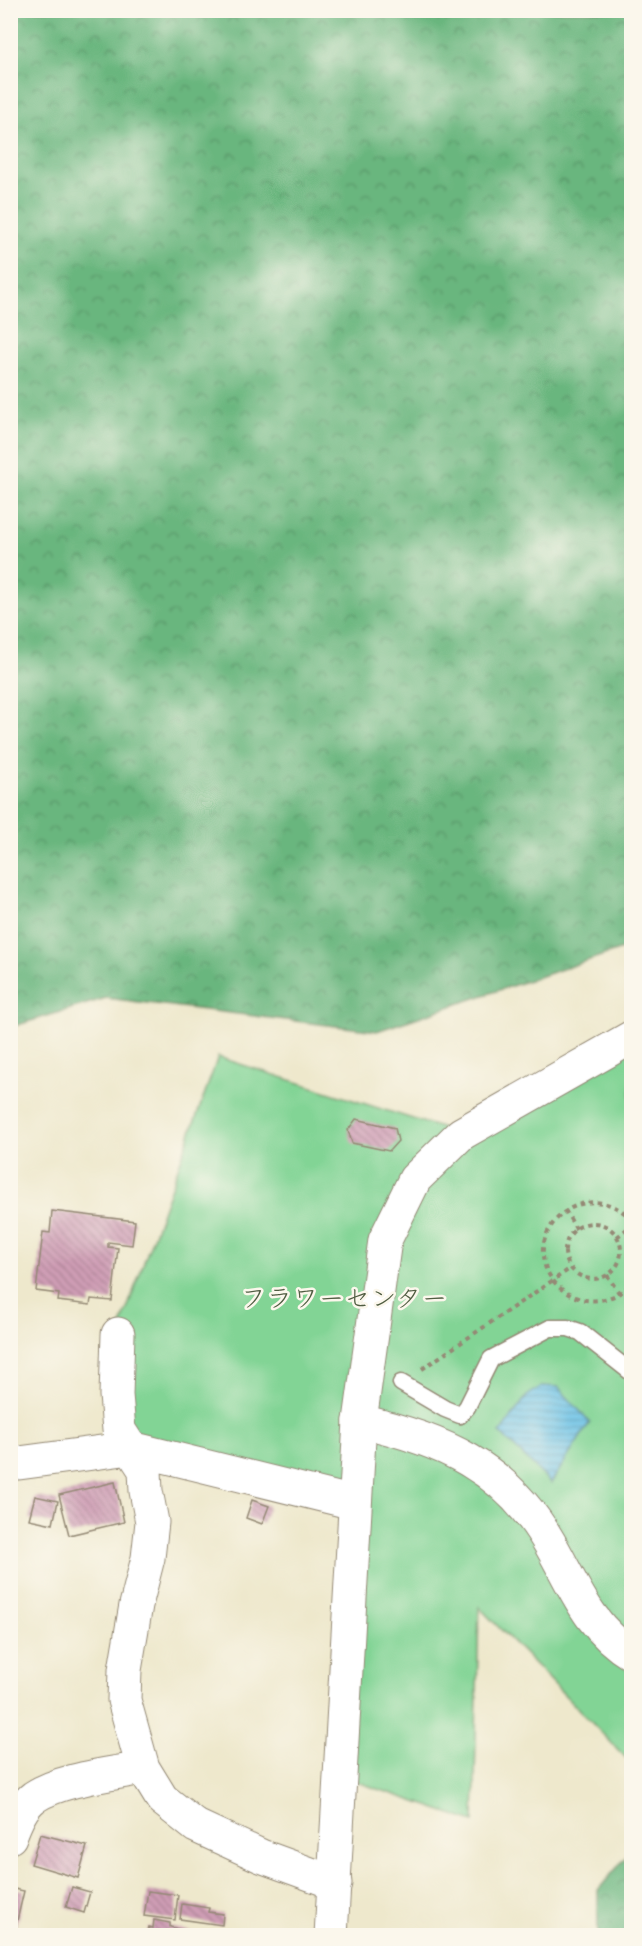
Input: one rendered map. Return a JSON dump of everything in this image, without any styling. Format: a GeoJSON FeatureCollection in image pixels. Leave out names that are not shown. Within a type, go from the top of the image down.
{"type":"FeatureCollection","features":[{"type":"Feature","properties":{"kind":"street"},"geometry":{"type":"LineString","coordinates":[[331,1935],[360,1422],[385,1239],[415,1179],[460,1134],[632,1037]]}},
{"type":"Feature","properties":{"kind":"street"},"geometry":{"type":"LineString","coordinates":[[118,1334],[116,1395],[119,1430],[145,1470],[146,1491],[152,1522],[148,1558],[136,1605],[125,1670],[124,1700],[143,1768],[162,1799],[196,1826],[261,1856],[335,1883]]}},
{"type":"Feature","properties":{"kind":"street"},"geometry":{"type":"LineString","coordinates":[[360,1422],[402,1430],[458,1452],[517,1496],[549,1541],[587,1611],[603,1634],[632,1653]]}},
{"type":"Feature","properties":{"kind":"street"},"geometry":{"type":"LineString","coordinates":[[19,1463],[131,1448],[354,1503]]}},
{"type":"Feature","properties":{"kind":"street"},"geometry":{"type":"LineString","coordinates":[[10,1836],[15,1822],[33,1797],[62,1786],[143,1768]]}},
{"type":"Feature","properties":{"kind":"lane"},"geometry":{"type":"LineString","coordinates":[[401,1383],[445,1409],[460,1415],[467,1407],[491,1359],[550,1328],[568,1328],[580,1332],[632,1373]]}},
{"type":"Feature","properties":{"kind":"path"},"geometry":{"type":"LineString","coordinates":[[632,1220],[624,1212],[595,1202],[574,1205],[565,1210],[551,1225],[544,1244],[546,1265],[553,1280],[563,1290],[582,1299],[602,1300],[619,1293],[632,1283]]}},
{"type":"Feature","properties":{"kind":"path"},"geometry":{"type":"LineString","coordinates":[[624,1212],[632,1207]]}},
{"type":"Feature","properties":{"kind":"path"},"geometry":{"type":"LineString","coordinates":[[565,1210],[576,1229]]}},
{"type":"Feature","properties":{"kind":"path"},"geometry":{"type":"LineString","coordinates":[[588,1224],[600,1224],[617,1237],[621,1250],[620,1261],[608,1275],[598,1279],[587,1278],[571,1268],[566,1247],[576,1229],[588,1224]]}},
{"type":"Feature","properties":{"kind":"path"},"geometry":{"type":"LineString","coordinates":[[617,1237],[632,1225]]}},
{"type":"Feature","properties":{"kind":"path"},"geometry":{"type":"LineString","coordinates":[[401,1383],[571,1268]]}},
{"type":"Feature","properties":{"kind":"path"},"geometry":{"type":"LineString","coordinates":[[608,1275],[619,1293]]}},
{"type":"Feature","properties":{"kind":"green space"},"geometry":{"type":"Polygon","coordinates":[[[11,10],[631,11],[631,946],[377,1031],[106,998],[11,1027],[11,10]]]}},
{"type":"Feature","properties":{"kind":"green space","name":"フラワーセンター"},"geometry":{"type":"Polygon","coordinates":[[[631,1037],[631,1763],[479,1607],[474,1822],[340,1776],[354,1503],[131,1448],[118,1334],[218,1057],[460,1134],[631,1037]]]}},
{"type":"Feature","properties":{"kind":"green space"},"geometry":{"type":"Polygon","coordinates":[[[631,1851],[631,1935],[598,1935],[598,1890],[631,1851]]]}},
{"type":"Feature","properties":{"kind":"water"},"geometry":{"type":"Polygon","coordinates":[[[542,1386],[558,1387],[590,1422],[551,1483],[500,1433],[527,1396],[542,1386]]]}},
{"type":"Feature","properties":{"kind":"building"},"geometry":{"type":"Polygon","coordinates":[[[356,1119],[395,1128],[398,1141],[389,1151],[352,1143],[348,1130],[356,1119]]]}},
{"type":"Feature","properties":{"kind":"building"},"geometry":{"type":"Polygon","coordinates":[[[52,1211],[135,1221],[132,1245],[108,1242],[108,1247],[118,1248],[112,1301],[91,1299],[90,1305],[58,1301],[59,1294],[36,1291],[43,1232],[50,1233],[52,1211]]]}},
{"type":"Feature","properties":{"kind":"building"},"geometry":{"type":"Polygon","coordinates":[[[115,1482],[124,1522],[69,1535],[59,1495],[115,1482]]]}},
{"type":"Feature","properties":{"kind":"building"},"geometry":{"type":"Polygon","coordinates":[[[35,1496],[58,1501],[53,1524],[29,1519],[35,1496]]]}},
{"type":"Feature","properties":{"kind":"building"},"geometry":{"type":"Polygon","coordinates":[[[252,1500],[269,1506],[262,1524],[246,1518],[252,1500]]]}},
{"type":"Feature","properties":{"kind":"building"},"geometry":{"type":"Polygon","coordinates":[[[40,1834],[87,1846],[78,1878],[31,1864],[40,1834]]]}},
{"type":"Feature","properties":{"kind":"building"},"geometry":{"type":"Polygon","coordinates":[[[72,1887],[90,1892],[84,1913],[66,1907],[72,1887]]]}},
{"type":"Feature","properties":{"kind":"building"},"geometry":{"type":"Polygon","coordinates":[[[10,1888],[24,1891],[16,1925],[10,1923],[10,1888]]]}},
{"type":"Feature","properties":{"kind":"building"},"geometry":{"type":"Polygon","coordinates":[[[148,1891],[178,1895],[175,1920],[144,1916],[148,1891]]]}},
{"type":"Feature","properties":{"kind":"building"},"geometry":{"type":"Polygon","coordinates":[[[182,1904],[209,1908],[208,1912],[223,1914],[222,1925],[180,1919],[182,1904]]]}},
{"type":"Feature","properties":{"kind":"building"},"geometry":{"type":"Polygon","coordinates":[[[154,1920],[170,1923],[170,1927],[208,1936],[147,1936],[149,1927],[153,1928],[154,1920]]]}}]}
